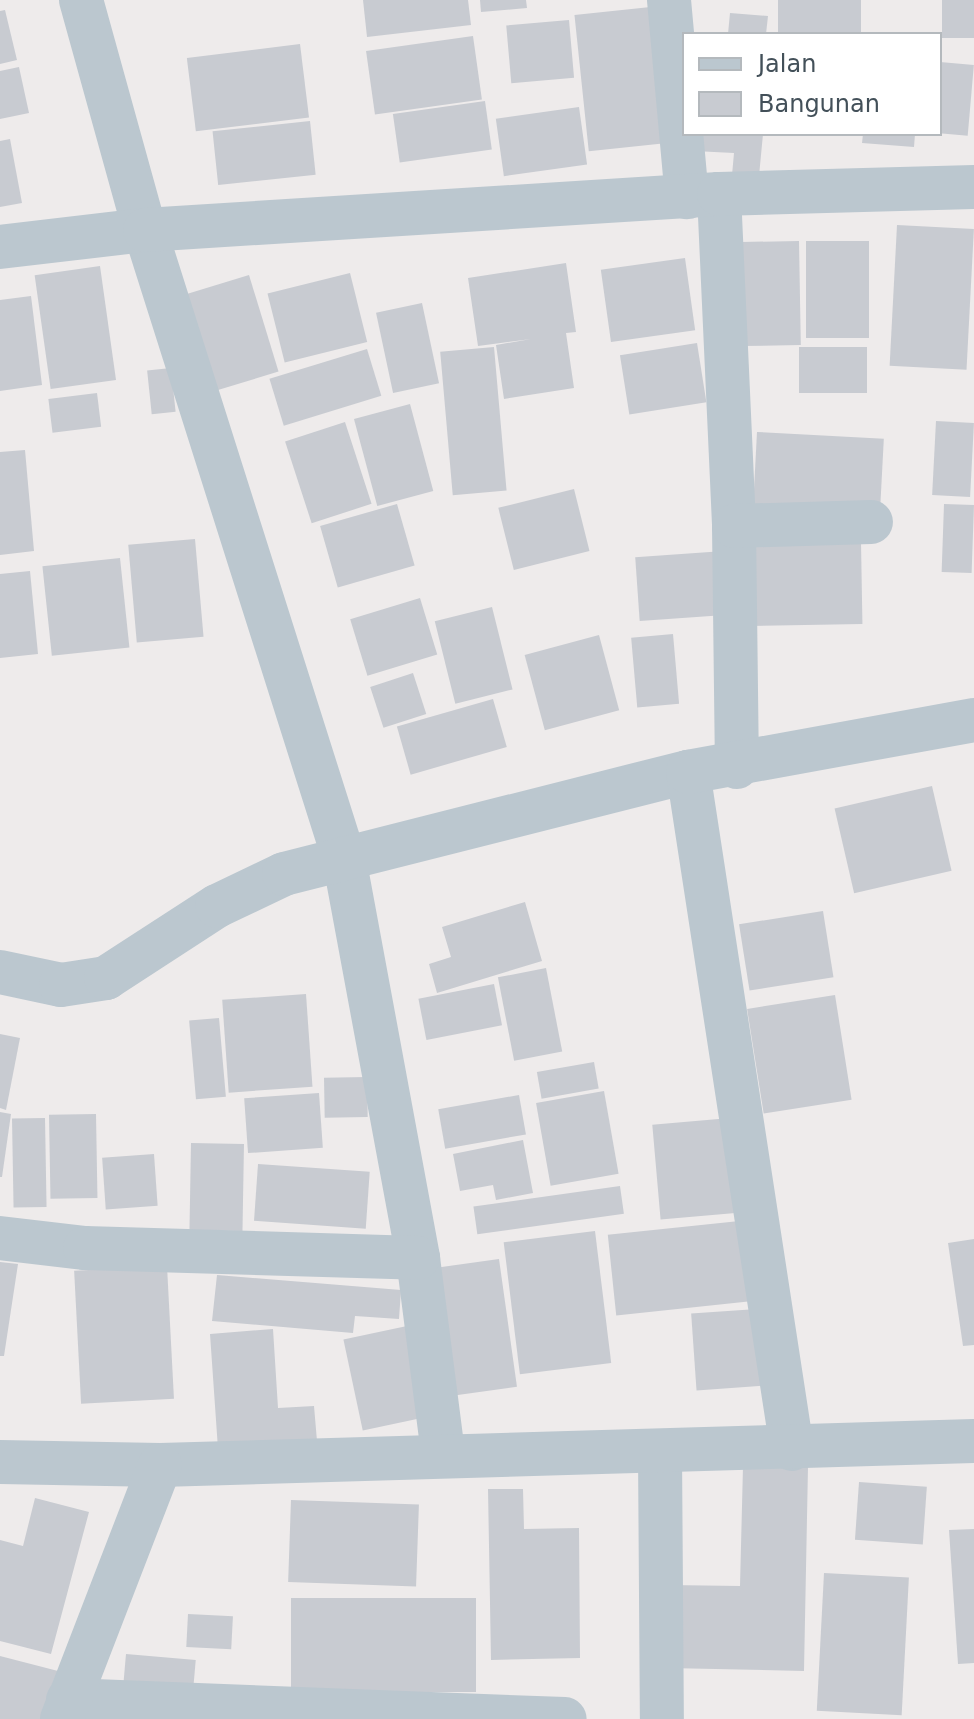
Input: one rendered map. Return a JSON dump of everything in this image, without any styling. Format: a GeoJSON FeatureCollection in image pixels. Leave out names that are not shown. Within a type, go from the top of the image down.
{"type":"FeatureCollection","features":[{"type":"Feature","properties":{"kind":"street"},"geometry":{"type":"LineString","coordinates":[[81,0],[145,230],[344,858],[418,1258],[443,1453]]}},
{"type":"Feature","properties":{"kind":"street"},"geometry":{"type":"LineString","coordinates":[[669,0],[682,75]]}},
{"type":"Feature","properties":{"kind":"street"},"geometry":{"type":"LineString","coordinates":[[693,136],[703,196],[734,526],[737,767]]}},
{"type":"Feature","properties":{"kind":"street"},"geometry":{"type":"LineString","coordinates":[[0,247],[145,230],[703,196],[974,187]]}},
{"type":"Feature","properties":{"kind":"street"},"geometry":{"type":"LineString","coordinates":[[734,526],[871,522]]}},
{"type":"Feature","properties":{"kind":"street"},"geometry":{"type":"LineString","coordinates":[[0,972],[61,985],[106,978],[217,906],[284,874],[688,772],[737,767],[974,720]]}},
{"type":"Feature","properties":{"kind":"street"},"geometry":{"type":"LineString","coordinates":[[688,772],[792,1449]]}},
{"type":"Feature","properties":{"kind":"street"},"geometry":{"type":"LineString","coordinates":[[0,1238],[85,1248],[418,1258]]}},
{"type":"Feature","properties":{"kind":"street"},"geometry":{"type":"LineString","coordinates":[[0,1462],[160,1465],[443,1453],[792,1449],[974,1441]]}},
{"type":"Feature","properties":{"kind":"street"},"geometry":{"type":"LineString","coordinates":[[660,1451],[662,1719]]}},
{"type":"Feature","properties":{"kind":"street"},"geometry":{"type":"LineString","coordinates":[[160,1465],[65,1710],[565,1719]]}},
{"type":"Feature","properties":{"kind":"building"},"geometry":{"type":"Polygon","coordinates":[[[363,0],[468,0],[471,25],[367,37],[363,0]]]}},
{"type":"Feature","properties":{"kind":"building"},"geometry":{"type":"Polygon","coordinates":[[[480,0],[526,0],[527,8],[481,12],[480,0]]]}},
{"type":"Feature","properties":{"kind":"building"},"geometry":{"type":"Polygon","coordinates":[[[778,0],[861,0],[861,32],[778,32],[778,0]]]}},
{"type":"Feature","properties":{"kind":"building"},"geometry":{"type":"Polygon","coordinates":[[[942,0],[974,0],[974,38],[942,38],[942,0]]]}},
{"type":"Feature","properties":{"kind":"building"},"geometry":{"type":"Polygon","coordinates":[[[660,6],[674,142],[589,151],[574,15],[660,6]]]}},
{"type":"Feature","properties":{"kind":"building"},"geometry":{"type":"Polygon","coordinates":[[[5,10],[17,60],[0,64],[0,11],[5,10]]]}},
{"type":"Feature","properties":{"kind":"building"},"geometry":{"type":"Polygon","coordinates":[[[730,13],[768,16],[766,32],[728,32],[730,13]]]}},
{"type":"Feature","properties":{"kind":"building"},"geometry":{"type":"Polygon","coordinates":[[[569,20],[574,78],[511,83],[506,25],[569,20]]]}},
{"type":"Feature","properties":{"kind":"building"},"geometry":{"type":"Polygon","coordinates":[[[473,36],[482,99],[375,114],[366,51],[473,36]]]}},
{"type":"Feature","properties":{"kind":"building"},"geometry":{"type":"Polygon","coordinates":[[[300,44],[309,117],[196,131],[187,58],[300,44]]]}},
{"type":"Feature","properties":{"kind":"building"},"geometry":{"type":"Polygon","coordinates":[[[942,62],[974,65],[968,136],[942,133],[942,62]]]}},
{"type":"Feature","properties":{"kind":"building"},"geometry":{"type":"Polygon","coordinates":[[[19,67],[29,113],[0,119],[0,71],[19,67]]]}},
{"type":"Feature","properties":{"kind":"building"},"geometry":{"type":"Polygon","coordinates":[[[485,101],[492,150],[400,162],[393,114],[485,101]]]}},
{"type":"Feature","properties":{"kind":"building"},"geometry":{"type":"Polygon","coordinates":[[[579,107],[587,164],[504,176],[496,119],[579,107]]]}},
{"type":"Feature","properties":{"kind":"building"},"geometry":{"type":"Polygon","coordinates":[[[310,121],[316,175],[218,185],[213,131],[310,121]]]}},
{"type":"Feature","properties":{"kind":"building"},"geometry":{"type":"Polygon","coordinates":[[[695,136],[763,136],[759,176],[732,175],[734,153],[694,151],[695,136]]]}},
{"type":"Feature","properties":{"kind":"building"},"geometry":{"type":"Polygon","coordinates":[[[863,136],[915,136],[914,147],[862,143],[863,136]]]}},
{"type":"Feature","properties":{"kind":"building"},"geometry":{"type":"Polygon","coordinates":[[[10,139],[22,203],[0,207],[0,141],[10,139]]]}},
{"type":"Feature","properties":{"kind":"building"},"geometry":{"type":"Polygon","coordinates":[[[897,225],[974,229],[967,370],[890,366],[897,225]]]}},
{"type":"Feature","properties":{"kind":"building"},"geometry":{"type":"Polygon","coordinates":[[[799,241],[801,345],[743,346],[741,242],[799,241]]]}},
{"type":"Feature","properties":{"kind":"building"},"geometry":{"type":"Polygon","coordinates":[[[806,241],[869,241],[869,338],[806,338],[806,241]]]}},
{"type":"Feature","properties":{"kind":"building"},"geometry":{"type":"Polygon","coordinates":[[[685,258],[695,330],[611,342],[601,270],[685,258]]]}},
{"type":"Feature","properties":{"kind":"building"},"geometry":{"type":"Polygon","coordinates":[[[566,263],[576,332],[566,333],[574,388],[504,399],[496,345],[531,339],[478,346],[468,278],[566,263]]]}},
{"type":"Feature","properties":{"kind":"building"},"geometry":{"type":"Polygon","coordinates":[[[100,266],[116,380],[51,389],[35,275],[100,266]]]}},
{"type":"Feature","properties":{"kind":"building"},"geometry":{"type":"Polygon","coordinates":[[[350,273],[367,342],[285,362],[268,294],[350,273]]]}},
{"type":"Feature","properties":{"kind":"building"},"geometry":{"type":"Polygon","coordinates":[[[249,275],[279,372],[216,391],[187,294],[249,275]]]}},
{"type":"Feature","properties":{"kind":"building"},"geometry":{"type":"Polygon","coordinates":[[[31,296],[42,385],[0,391],[0,300],[31,296]]]}},
{"type":"Feature","properties":{"kind":"building"},"geometry":{"type":"Polygon","coordinates":[[[422,303],[439,383],[393,393],[376,313],[422,303]]]}},
{"type":"Feature","properties":{"kind":"building"},"geometry":{"type":"Polygon","coordinates":[[[697,343],[706,402],[629,414],[620,355],[697,343]]]}},
{"type":"Feature","properties":{"kind":"building"},"geometry":{"type":"Polygon","coordinates":[[[494,347],[507,490],[453,495],[440,352],[494,347]]]}},
{"type":"Feature","properties":{"kind":"building"},"geometry":{"type":"Polygon","coordinates":[[[799,347],[867,347],[867,393],[799,393],[799,347]]]}},
{"type":"Feature","properties":{"kind":"building"},"geometry":{"type":"Polygon","coordinates":[[[367,349],[381,396],[284,426],[269,379],[367,349]]]}},
{"type":"Feature","properties":{"kind":"building"},"geometry":{"type":"Polygon","coordinates":[[[171,368],[176,412],[152,414],[147,371],[171,368]]]}},
{"type":"Feature","properties":{"kind":"building"},"geometry":{"type":"Polygon","coordinates":[[[97,393],[101,427],[53,433],[48,399],[97,393]]]}},
{"type":"Feature","properties":{"kind":"building"},"geometry":{"type":"Polygon","coordinates":[[[410,404],[433,491],[377,506],[354,419],[410,404]]]}},
{"type":"Feature","properties":{"kind":"building"},"geometry":{"type":"Polygon","coordinates":[[[936,421],[974,423],[970,497],[932,495],[936,421]]]}},
{"type":"Feature","properties":{"kind":"building"},"geometry":{"type":"Polygon","coordinates":[[[345,422],[372,504],[312,523],[285,441],[345,422]]]}},
{"type":"Feature","properties":{"kind":"building"},"geometry":{"type":"Polygon","coordinates":[[[757,432],[884,439],[880,516],[753,509],[757,432]]]}},
{"type":"Feature","properties":{"kind":"building"},"geometry":{"type":"Polygon","coordinates":[[[25,450],[34,551],[0,555],[0,452],[25,450]]]}},
{"type":"Feature","properties":{"kind":"building"},"geometry":{"type":"Polygon","coordinates":[[[574,489],[589,551],[514,570],[498,508],[574,489]]]}},
{"type":"Feature","properties":{"kind":"building"},"geometry":{"type":"Polygon","coordinates":[[[397,504],[415,566],[338,588],[320,526],[397,504]]]}},
{"type":"Feature","properties":{"kind":"building"},"geometry":{"type":"Polygon","coordinates":[[[944,504],[974,505],[972,573],[942,572],[944,504]]]}},
{"type":"Feature","properties":{"kind":"building"},"geometry":{"type":"Polygon","coordinates":[[[195,539],[204,637],[137,642],[128,545],[195,539]]]}},
{"type":"Feature","properties":{"kind":"building"},"geometry":{"type":"Polygon","coordinates":[[[861,542],[862,624],[749,626],[748,544],[861,542]]]}},
{"type":"Feature","properties":{"kind":"building"},"geometry":{"type":"Polygon","coordinates":[[[724,551],[728,615],[640,621],[635,557],[724,551]]]}},
{"type":"Feature","properties":{"kind":"building"},"geometry":{"type":"Polygon","coordinates":[[[120,558],[129,648],[52,656],[42,566],[120,558]]]}},
{"type":"Feature","properties":{"kind":"building"},"geometry":{"type":"Polygon","coordinates":[[[30,571],[38,654],[0,658],[0,574],[30,571]]]}},
{"type":"Feature","properties":{"kind":"building"},"geometry":{"type":"Polygon","coordinates":[[[420,598],[437,654],[367,676],[350,619],[420,598]]]}},
{"type":"Feature","properties":{"kind":"building"},"geometry":{"type":"Polygon","coordinates":[[[492,607],[513,689],[455,704],[435,621],[492,607]]]}},
{"type":"Feature","properties":{"kind":"building"},"geometry":{"type":"Polygon","coordinates":[[[673,634],[679,704],[637,707],[631,638],[673,634]]]}},
{"type":"Feature","properties":{"kind":"building"},"geometry":{"type":"Polygon","coordinates":[[[599,635],[619,710],[545,730],[525,655],[599,635]]]}},
{"type":"Feature","properties":{"kind":"building"},"geometry":{"type":"Polygon","coordinates":[[[413,673],[426,714],[383,728],[370,687],[413,673]]]}},
{"type":"Feature","properties":{"kind":"building"},"geometry":{"type":"Polygon","coordinates":[[[493,699],[507,747],[411,775],[397,727],[493,699]]]}},
{"type":"Feature","properties":{"kind":"building"},"geometry":{"type":"Polygon","coordinates":[[[932,786],[952,871],[854,893],[835,808],[932,786]]]}},
{"type":"Feature","properties":{"kind":"building"},"geometry":{"type":"Polygon","coordinates":[[[525,902],[542,961],[437,993],[429,964],[451,957],[442,927],[525,902]]]}},
{"type":"Feature","properties":{"kind":"building"},"geometry":{"type":"Polygon","coordinates":[[[823,911],[833,977],[750,990],[739,924],[823,911]]]}},
{"type":"Feature","properties":{"kind":"building"},"geometry":{"type":"Polygon","coordinates":[[[546,968],[562,1051],[514,1061],[498,977],[546,968]]]}},
{"type":"Feature","properties":{"kind":"building"},"geometry":{"type":"Polygon","coordinates":[[[494,984],[502,1025],[426,1040],[418,999],[494,984]]]}},
{"type":"Feature","properties":{"kind":"building"},"geometry":{"type":"Polygon","coordinates":[[[306,994],[312,1087],[229,1093],[222,1000],[306,994]]]}},
{"type":"Feature","properties":{"kind":"building"},"geometry":{"type":"Polygon","coordinates":[[[835,995],[852,1100],[764,1114],[747,1009],[835,995]]]}},
{"type":"Feature","properties":{"kind":"building"},"geometry":{"type":"Polygon","coordinates":[[[219,1018],[226,1097],[196,1099],[189,1021],[219,1018]]]}},
{"type":"Feature","properties":{"kind":"building"},"geometry":{"type":"Polygon","coordinates":[[[0,1034],[20,1038],[6,1110],[0,1108],[0,1034]]]}},
{"type":"Feature","properties":{"kind":"building"},"geometry":{"type":"Polygon","coordinates":[[[594,1062],[599,1089],[542,1099],[537,1072],[594,1062]]]}},
{"type":"Feature","properties":{"kind":"building"},"geometry":{"type":"Polygon","coordinates":[[[367,1077],[368,1117],[325,1118],[324,1078],[367,1077]]]}},
{"type":"Feature","properties":{"kind":"building"},"geometry":{"type":"Polygon","coordinates":[[[604,1091],[619,1174],[551,1186],[536,1103],[604,1091]]]}},
{"type":"Feature","properties":{"kind":"building"},"geometry":{"type":"Polygon","coordinates":[[[319,1093],[323,1148],[248,1153],[244,1098],[319,1093]]]}},
{"type":"Feature","properties":{"kind":"building"},"geometry":{"type":"Polygon","coordinates":[[[519,1095],[526,1134],[445,1149],[438,1109],[519,1095]]]}},
{"type":"Feature","properties":{"kind":"building"},"geometry":{"type":"Polygon","coordinates":[[[0,1112],[11,1114],[2,1177],[0,1177],[0,1112]]]}},
{"type":"Feature","properties":{"kind":"building"},"geometry":{"type":"Polygon","coordinates":[[[96,1114],[97,1198],[50,1199],[49,1115],[96,1114]]]}},
{"type":"Feature","properties":{"kind":"building"},"geometry":{"type":"Polygon","coordinates":[[[45,1118],[47,1207],[14,1208],[12,1119],[45,1118]]]}},
{"type":"Feature","properties":{"kind":"building"},"geometry":{"type":"Polygon","coordinates":[[[730,1118],[738,1213],[661,1219],[652,1125],[730,1118]]]}},
{"type":"Feature","properties":{"kind":"building"},"geometry":{"type":"Polygon","coordinates":[[[523,1140],[533,1193],[496,1200],[493,1185],[460,1191],[453,1154],[523,1140]]]}},
{"type":"Feature","properties":{"kind":"building"},"geometry":{"type":"Polygon","coordinates":[[[191,1143],[244,1144],[242,1231],[189,1230],[191,1143]]]}},
{"type":"Feature","properties":{"kind":"building"},"geometry":{"type":"Polygon","coordinates":[[[154,1154],[158,1206],[106,1210],[102,1158],[154,1154]]]}},
{"type":"Feature","properties":{"kind":"building"},"geometry":{"type":"Polygon","coordinates":[[[258,1164],[370,1172],[366,1229],[254,1221],[258,1164]]]}},
{"type":"Feature","properties":{"kind":"building"},"geometry":{"type":"Polygon","coordinates":[[[620,1186],[624,1214],[477,1234],[473,1207],[620,1186]]]}},
{"type":"Feature","properties":{"kind":"building"},"geometry":{"type":"Polygon","coordinates":[[[749,1220],[757,1301],[616,1315],[608,1235],[749,1220]]]}},
{"type":"Feature","properties":{"kind":"building"},"geometry":{"type":"Polygon","coordinates":[[[595,1231],[611,1363],[520,1374],[504,1242],[595,1231]]]}},
{"type":"Feature","properties":{"kind":"building"},"geometry":{"type":"Polygon","coordinates":[[[974,1239],[974,1345],[963,1346],[948,1243],[974,1239]]]}},
{"type":"Feature","properties":{"kind":"building"},"geometry":{"type":"Polygon","coordinates":[[[499,1259],[517,1387],[451,1396],[433,1268],[499,1259]]]}},
{"type":"Feature","properties":{"kind":"building"},"geometry":{"type":"Polygon","coordinates":[[[0,1262],[18,1264],[4,1356],[0,1356],[0,1262]]]}},
{"type":"Feature","properties":{"kind":"building"},"geometry":{"type":"Polygon","coordinates":[[[167,1266],[174,1399],[81,1404],[74,1271],[167,1266]]]}},
{"type":"Feature","properties":{"kind":"building"},"geometry":{"type":"Polygon","coordinates":[[[217,1275],[401,1290],[399,1319],[355,1316],[353,1333],[212,1321],[217,1275]]]}},
{"type":"Feature","properties":{"kind":"building"},"geometry":{"type":"Polygon","coordinates":[[[757,1309],[762,1386],[697,1390],[691,1314],[757,1309]]]}},
{"type":"Feature","properties":{"kind":"building"},"geometry":{"type":"Polygon","coordinates":[[[407,1326],[426,1417],[363,1430],[343,1340],[407,1326]]]}},
{"type":"Feature","properties":{"kind":"building"},"geometry":{"type":"Polygon","coordinates":[[[273,1329],[278,1408],[314,1406],[317,1441],[218,1449],[210,1334],[273,1329]]]}},
{"type":"Feature","properties":{"kind":"building"},"geometry":{"type":"Polygon","coordinates":[[[743,1466],[808,1467],[804,1671],[667,1668],[669,1585],[740,1586],[743,1466]]]}},
{"type":"Feature","properties":{"kind":"building"},"geometry":{"type":"Polygon","coordinates":[[[859,1482],[927,1487],[923,1545],[855,1540],[859,1482]]]}},
{"type":"Feature","properties":{"kind":"building"},"geometry":{"type":"Polygon","coordinates":[[[488,1489],[523,1489],[524,1529],[579,1528],[580,1658],[491,1660],[488,1489]]]}},
{"type":"Feature","properties":{"kind":"building"},"geometry":{"type":"Polygon","coordinates":[[[35,1498],[89,1512],[51,1654],[0,1641],[0,1540],[23,1546],[35,1498]]]}},
{"type":"Feature","properties":{"kind":"building"},"geometry":{"type":"Polygon","coordinates":[[[291,1500],[419,1504],[416,1586],[288,1582],[291,1500]]]}},
{"type":"Feature","properties":{"kind":"building"},"geometry":{"type":"Polygon","coordinates":[[[974,1529],[974,1663],[958,1664],[949,1530],[974,1529]]]}},
{"type":"Feature","properties":{"kind":"building"},"geometry":{"type":"Polygon","coordinates":[[[824,1573],[909,1577],[902,1715],[817,1711],[824,1573]]]}},
{"type":"Feature","properties":{"kind":"building"},"geometry":{"type":"Polygon","coordinates":[[[291,1598],[476,1598],[476,1692],[291,1692],[291,1598]]]}},
{"type":"Feature","properties":{"kind":"building"},"geometry":{"type":"Polygon","coordinates":[[[188,1614],[233,1616],[231,1649],[186,1647],[188,1614]]]}},
{"type":"Feature","properties":{"kind":"building"},"geometry":{"type":"Polygon","coordinates":[[[126,1654],[196,1660],[192,1698],[123,1692],[126,1654]]]}},
{"type":"Feature","properties":{"kind":"building"},"geometry":{"type":"Polygon","coordinates":[[[0,1656],[58,1671],[45,1719],[0,1719],[0,1656]]]}}]}
